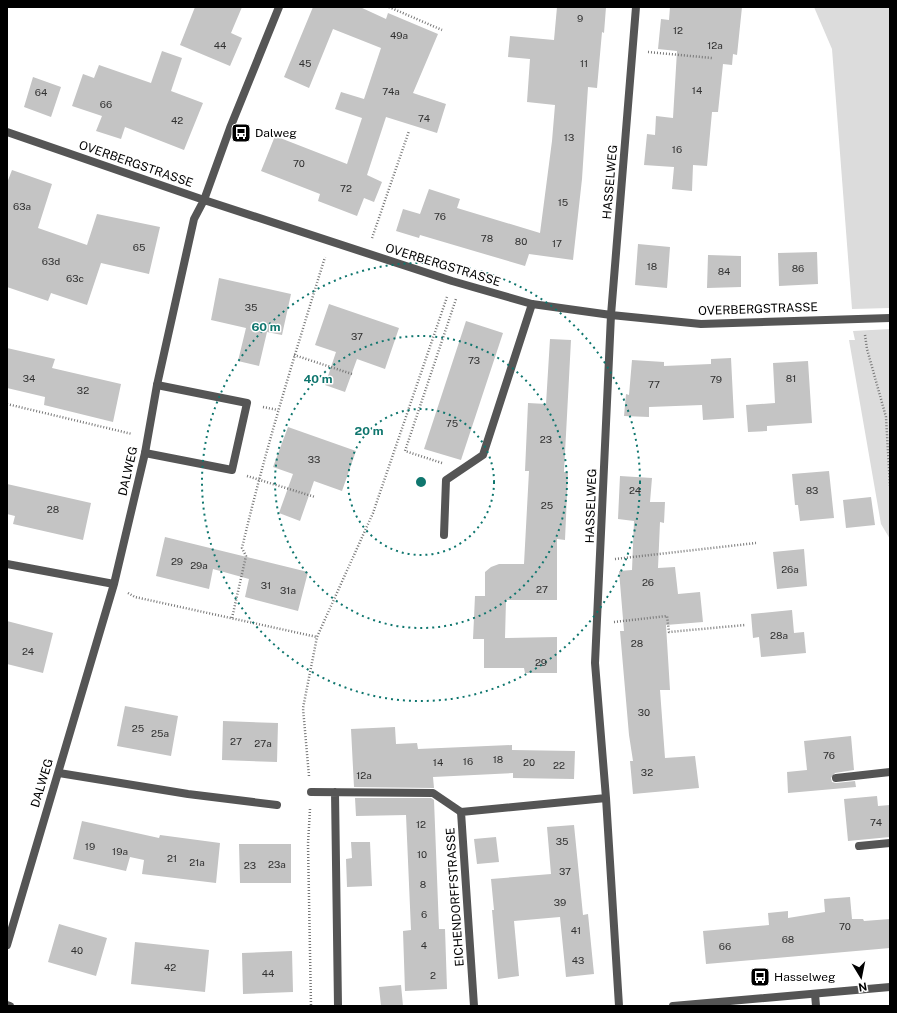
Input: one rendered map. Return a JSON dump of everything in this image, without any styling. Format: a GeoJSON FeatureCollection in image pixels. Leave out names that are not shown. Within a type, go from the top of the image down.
{"type":"FeatureCollection","features":[{"type":"Feature","properties":{"kind":"street","name":"DALWEG"},"geometry":{"type":"LineString","coordinates":[[7,944],[59,773],[80,694],[114,584],[145,453],[157,385],[194,219],[204,200],[230,128],[278,7]]}},
{"type":"Feature","properties":{"kind":"street","name":"HASSELWEG"},"geometry":{"type":"LineString","coordinates":[[619,1006],[606,798],[595,663],[611,315],[636,7]]}},
{"type":"Feature","properties":{"kind":"street","name":"OVERBERGSTRASSE"},"geometry":{"type":"LineString","coordinates":[[7,132],[204,200],[452,281],[532,304],[611,315],[701,324],[890,318]]}},
{"type":"Feature","properties":{"kind":"street"},"geometry":{"type":"LineString","coordinates":[[444,535],[446,480],[483,455],[532,304]]}},
{"type":"Feature","properties":{"kind":"street"},"geometry":{"type":"LineString","coordinates":[[145,453],[232,470],[247,403],[157,385]]}},
{"type":"Feature","properties":{"kind":"street"},"geometry":{"type":"LineString","coordinates":[[7,564],[114,584]]}},
{"type":"Feature","properties":{"kind":"street"},"geometry":{"type":"LineString","coordinates":[[836,778],[890,772]]}},
{"type":"Feature","properties":{"kind":"street"},"geometry":{"type":"LineString","coordinates":[[59,773],[188,794],[277,805]]}},
{"type":"Feature","properties":{"kind":"street"},"geometry":{"type":"LineString","coordinates":[[310,792],[433,793],[461,812]]}},
{"type":"Feature","properties":{"kind":"street"},"geometry":{"type":"LineString","coordinates":[[335,792],[338,1006]]}},
{"type":"Feature","properties":{"kind":"street","name":"EICHENDORFFSTRASSE"},"geometry":{"type":"LineString","coordinates":[[474,1006],[461,812],[606,798]]}},
{"type":"Feature","properties":{"kind":"street"},"geometry":{"type":"LineString","coordinates":[[859,846],[890,844]]}},
{"type":"Feature","properties":{"kind":"street"},"geometry":{"type":"LineString","coordinates":[[673,1006],[890,987]]}},
{"type":"Feature","properties":{"kind":"street"},"geometry":{"type":"LineString","coordinates":[[815,994],[816,1006]]}},
{"type":"Feature","properties":{"kind":"path"},"geometry":{"type":"LineString","coordinates":[[390,7],[442,30]]}},
{"type":"Feature","properties":{"kind":"path"},"geometry":{"type":"LineString","coordinates":[[633,50],[712,58]]}},
{"type":"Feature","properties":{"kind":"path"},"geometry":{"type":"LineString","coordinates":[[367,253],[409,131]]}},
{"type":"Feature","properties":{"kind":"path"},"geometry":{"type":"LineString","coordinates":[[232,618],[246,556],[242,548],[258,479],[294,355],[331,241]]}},
{"type":"Feature","properties":{"kind":"path"},"geometry":{"type":"LineString","coordinates":[[311,1006],[308,844],[310,792],[303,708],[316,637],[372,513],[452,281]]}},
{"type":"Feature","properties":{"kind":"path"},"geometry":{"type":"LineString","coordinates":[[446,480],[446,464],[405,451],[462,284]]}},
{"type":"Feature","properties":{"kind":"path"},"geometry":{"type":"LineString","coordinates":[[862,319],[867,349],[886,417],[890,486]]}},
{"type":"Feature","properties":{"kind":"path"},"geometry":{"type":"LineString","coordinates":[[294,355],[352,374]]}},
{"type":"Feature","properties":{"kind":"path"},"geometry":{"type":"LineString","coordinates":[[7,404],[148,438]]}},
{"type":"Feature","properties":{"kind":"path"},"geometry":{"type":"LineString","coordinates":[[232,470],[315,497]]}},
{"type":"Feature","properties":{"kind":"path"},"geometry":{"type":"LineString","coordinates":[[600,561],[756,543]]}},
{"type":"Feature","properties":{"kind":"path"},"geometry":{"type":"LineString","coordinates":[[114,584],[135,597],[316,637]]}},
{"type":"Feature","properties":{"kind":"path"},"geometry":{"type":"LineString","coordinates":[[597,623],[667,616],[670,632],[745,624]]}},
{"type":"Feature","properties":{"kind":"shaded area"},"geometry":{"type":"Polygon","coordinates":[[[814,7],[890,7],[890,308],[852,309],[832,49],[814,7]]]}},
{"type":"Feature","properties":{"kind":"shaded area"},"geometry":{"type":"Polygon","coordinates":[[[890,329],[890,539],[881,524],[849,340],[855,340],[853,331],[890,329]]]}},
{"type":"Feature","properties":{"kind":"building"},"geometry":{"type":"Polygon","coordinates":[[[195,7],[242,7],[231,33],[242,38],[230,66],[180,45],[195,7]]]}},
{"type":"Feature","properties":{"kind":"building"},"geometry":{"type":"Polygon","coordinates":[[[313,7],[360,7],[386,19],[388,13],[438,34],[413,93],[446,104],[437,133],[386,117],[367,175],[382,182],[374,202],[364,198],[357,216],[318,201],[320,194],[261,171],[275,136],[347,164],[362,118],[335,109],[341,92],[364,99],[381,48],[333,29],[309,88],[284,77],[313,7]]]}},
{"type":"Feature","properties":{"kind":"building"},"geometry":{"type":"Polygon","coordinates":[[[557,7],[606,7],[604,33],[602,32],[597,88],[588,87],[582,179],[573,260],[529,254],[525,266],[420,235],[419,238],[396,231],[403,209],[420,214],[429,189],[460,199],[457,208],[540,233],[552,141],[555,105],[527,102],[530,59],[508,57],[510,36],[554,40],[557,7]]]}},
{"type":"Feature","properties":{"kind":"building"},"geometry":{"type":"Polygon","coordinates":[[[670,7],[742,7],[737,55],[733,54],[732,65],[723,64],[718,112],[712,112],[707,166],[693,165],[692,191],[672,189],[674,167],[644,165],[647,134],[655,135],[656,116],[673,118],[677,51],[658,49],[661,19],[669,20],[670,7]]]}},
{"type":"Feature","properties":{"kind":"building"},"geometry":{"type":"Polygon","coordinates":[[[162,51],[182,58],[171,91],[203,103],[184,150],[125,127],[121,139],[96,131],[102,116],[72,106],[83,74],[94,78],[99,65],[151,83],[162,51]]]}},
{"type":"Feature","properties":{"kind":"building"},"geometry":{"type":"Polygon","coordinates":[[[33,77],[61,87],[51,117],[24,107],[33,77]]]}},
{"type":"Feature","properties":{"kind":"building"},"geometry":{"type":"Polygon","coordinates":[[[12,170],[52,184],[38,228],[87,245],[97,214],[160,227],[149,274],[101,263],[87,305],[51,293],[48,301],[7,287],[7,183],[12,170]]]}},
{"type":"Feature","properties":{"kind":"building"},"geometry":{"type":"Polygon","coordinates":[[[638,244],[670,247],[667,288],[635,285],[638,244]]]}},
{"type":"Feature","properties":{"kind":"building"},"geometry":{"type":"Polygon","coordinates":[[[817,252],[818,284],[779,286],[778,253],[817,252]]]}},
{"type":"Feature","properties":{"kind":"building"},"geometry":{"type":"Polygon","coordinates":[[[708,255],[741,256],[741,287],[707,288],[708,255]]]}},
{"type":"Feature","properties":{"kind":"building"},"geometry":{"type":"Polygon","coordinates":[[[219,278],[291,294],[282,335],[267,332],[259,366],[238,361],[246,328],[211,320],[219,278]]]}},
{"type":"Feature","properties":{"kind":"building"},"geometry":{"type":"Polygon","coordinates":[[[329,304],[399,328],[385,369],[357,359],[345,392],[325,385],[336,352],[315,345],[329,304]]]}},
{"type":"Feature","properties":{"kind":"building"},"geometry":{"type":"Polygon","coordinates":[[[466,321],[503,333],[461,460],[424,449],[466,321]]]}},
{"type":"Feature","properties":{"kind":"building"},"geometry":{"type":"Polygon","coordinates":[[[550,339],[571,340],[564,472],[568,472],[565,540],[557,539],[557,600],[506,600],[505,638],[557,637],[557,673],[525,673],[524,668],[484,668],[484,639],[473,639],[475,596],[485,596],[485,572],[491,567],[499,564],[524,564],[529,471],[525,471],[528,403],[546,404],[550,339]]]}},
{"type":"Feature","properties":{"kind":"building"},"geometry":{"type":"Polygon","coordinates":[[[7,348],[55,359],[52,368],[121,384],[113,422],[44,405],[45,397],[7,388],[7,348]]]}},
{"type":"Feature","properties":{"kind":"building"},"geometry":{"type":"Polygon","coordinates":[[[731,358],[734,418],[703,420],[702,405],[649,407],[649,417],[624,416],[626,394],[629,395],[632,360],[664,362],[664,366],[711,364],[711,359],[731,358]]]}},
{"type":"Feature","properties":{"kind":"building"},"geometry":{"type":"Polygon","coordinates":[[[808,361],[812,423],[767,426],[767,431],[748,432],[746,405],[775,403],[773,363],[808,361]]]}},
{"type":"Feature","properties":{"kind":"building"},"geometry":{"type":"Polygon","coordinates":[[[288,427],[356,451],[342,491],[314,481],[300,521],[279,513],[293,474],[273,467],[288,427]]]}},
{"type":"Feature","properties":{"kind":"building"},"geometry":{"type":"Polygon","coordinates":[[[829,471],[834,518],[800,521],[798,505],[795,505],[792,474],[829,471]]]}},
{"type":"Feature","properties":{"kind":"building"},"geometry":{"type":"Polygon","coordinates":[[[620,476],[652,478],[650,502],[665,502],[664,523],[660,522],[658,568],[675,567],[678,594],[700,592],[703,622],[666,625],[670,690],[660,690],[665,758],[695,756],[699,788],[633,794],[630,761],[633,761],[629,735],[620,631],[624,631],[619,571],[632,570],[634,521],[618,519],[620,476]]]}},
{"type":"Feature","properties":{"kind":"building"},"geometry":{"type":"Polygon","coordinates":[[[7,484],[91,503],[83,540],[13,524],[15,516],[7,514],[7,484]]]}},
{"type":"Feature","properties":{"kind":"building"},"geometry":{"type":"Polygon","coordinates":[[[871,497],[875,525],[846,528],[843,500],[871,497]]]}},
{"type":"Feature","properties":{"kind":"building"},"geometry":{"type":"Polygon","coordinates":[[[165,537],[308,572],[298,611],[245,597],[249,579],[213,569],[209,589],[156,576],[165,537]]]}},
{"type":"Feature","properties":{"kind":"building"},"geometry":{"type":"Polygon","coordinates":[[[804,549],[807,586],[777,589],[773,552],[804,549]]]}},
{"type":"Feature","properties":{"kind":"building"},"geometry":{"type":"Polygon","coordinates":[[[792,610],[794,633],[804,632],[806,653],[761,657],[759,637],[753,638],[751,614],[792,610]]]}},
{"type":"Feature","properties":{"kind":"building"},"geometry":{"type":"Polygon","coordinates":[[[7,621],[53,633],[43,673],[7,664],[7,621]]]}},
{"type":"Feature","properties":{"kind":"building"},"geometry":{"type":"Polygon","coordinates":[[[125,706],[178,716],[171,756],[117,746],[125,706]]]}},
{"type":"Feature","properties":{"kind":"building"},"geometry":{"type":"Polygon","coordinates":[[[223,721],[278,723],[277,762],[222,760],[223,721]]]}},
{"type":"Feature","properties":{"kind":"building"},"geometry":{"type":"Polygon","coordinates":[[[395,727],[396,744],[417,743],[418,749],[512,745],[512,750],[575,751],[574,779],[513,778],[513,773],[433,777],[434,788],[354,787],[351,729],[395,727]]]}},
{"type":"Feature","properties":{"kind":"building"},"geometry":{"type":"Polygon","coordinates":[[[851,736],[854,770],[835,773],[831,778],[832,782],[836,783],[855,781],[856,787],[788,793],[787,772],[807,770],[804,741],[851,736]]]}},
{"type":"Feature","properties":{"kind":"building"},"geometry":{"type":"Polygon","coordinates":[[[877,796],[878,806],[890,805],[890,837],[848,841],[844,799],[877,796]]]}},
{"type":"Feature","properties":{"kind":"building"},"geometry":{"type":"Polygon","coordinates":[[[355,798],[431,798],[434,800],[439,929],[445,929],[447,989],[405,991],[403,931],[411,930],[406,815],[356,816],[355,798]]]}},
{"type":"Feature","properties":{"kind":"building"},"geometry":{"type":"Polygon","coordinates":[[[82,821],[159,838],[160,835],[220,843],[216,883],[142,874],[144,860],[130,857],[126,871],[73,859],[82,821]]]}},
{"type":"Feature","properties":{"kind":"building"},"geometry":{"type":"Polygon","coordinates":[[[574,825],[583,915],[588,914],[594,974],[566,977],[560,917],[514,921],[519,976],[498,979],[491,879],[551,874],[547,827],[574,825]]]}},
{"type":"Feature","properties":{"kind":"building"},"geometry":{"type":"Polygon","coordinates":[[[496,837],[499,862],[477,864],[474,839],[496,837]]]}},
{"type":"Feature","properties":{"kind":"building"},"geometry":{"type":"Polygon","coordinates":[[[351,842],[370,842],[372,886],[347,887],[346,859],[352,858],[351,842]]]}},
{"type":"Feature","properties":{"kind":"building"},"geometry":{"type":"Polygon","coordinates":[[[239,844],[291,844],[291,883],[240,883],[239,844]]]}},
{"type":"Feature","properties":{"kind":"building"},"geometry":{"type":"Polygon","coordinates":[[[850,897],[852,919],[863,919],[864,921],[890,919],[890,948],[706,964],[703,931],[769,925],[768,913],[788,911],[788,918],[825,912],[824,899],[850,897]]]}},
{"type":"Feature","properties":{"kind":"building"},"geometry":{"type":"Polygon","coordinates":[[[59,924],[107,938],[96,976],[48,962],[59,924]]]}},
{"type":"Feature","properties":{"kind":"building"},"geometry":{"type":"Polygon","coordinates":[[[135,942],[209,950],[205,992],[131,984],[135,942]]]}},
{"type":"Feature","properties":{"kind":"building"},"geometry":{"type":"Polygon","coordinates":[[[292,951],[293,992],[243,994],[242,953],[292,951]]]}},
{"type":"Feature","properties":{"kind":"building"},"geometry":{"type":"Polygon","coordinates":[[[401,985],[403,1006],[381,1006],[379,987],[401,985]]]}},
{"type":"Feature","properties":{"kind":"place","name":"Dalweg"},"geometry":{"type":"Point","coordinates":[241,133]}},
{"type":"Feature","properties":{"kind":"place","name":"Hasselweg"},"geometry":{"type":"Point","coordinates":[760,977]}}]}
